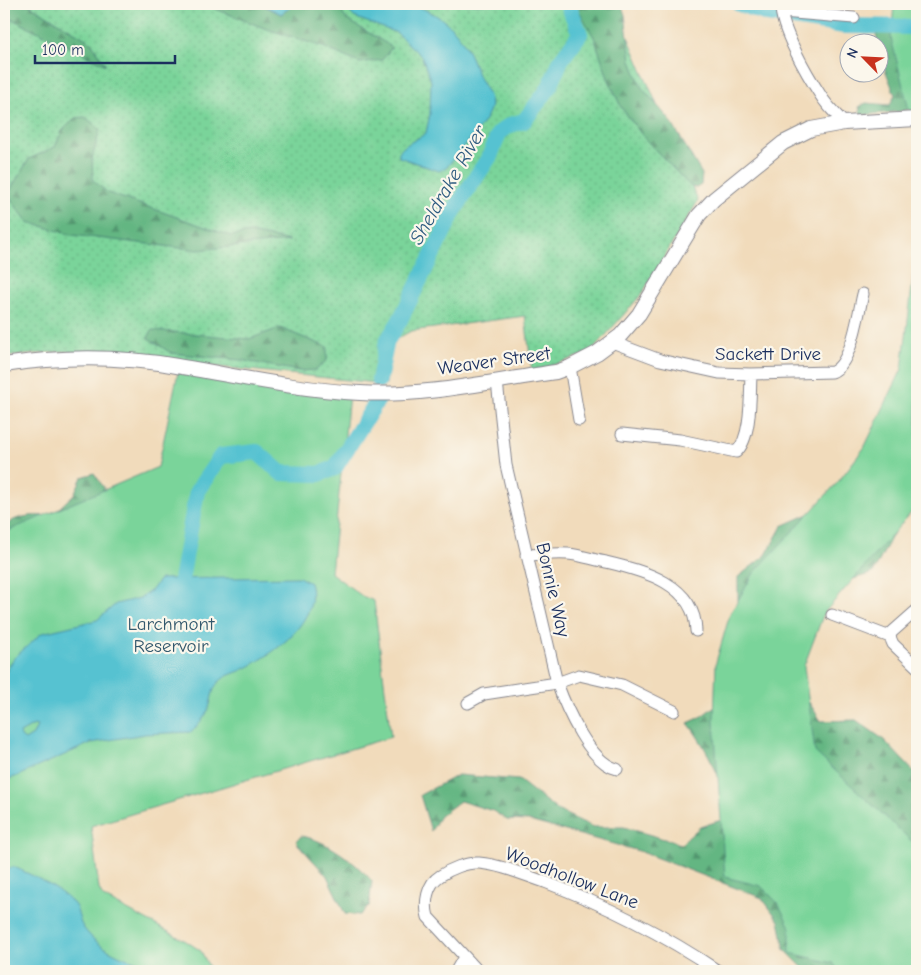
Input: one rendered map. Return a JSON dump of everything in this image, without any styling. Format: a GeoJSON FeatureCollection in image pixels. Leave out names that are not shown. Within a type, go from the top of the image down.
{"type":"FeatureCollection","features":[{"type":"Feature","properties":{"kind":"main road","name":"Weaver Street"},"geometry":{"type":"LineString","coordinates":[[4,365],[36,360],[101,358],[176,366],[321,390],[361,393],[406,393],[556,372],[570,367],[612,342],[639,314],[684,239],[714,199],[784,142],[812,129],[844,123],[917,119]]}},
{"type":"Feature","properties":{"kind":"street"},"geometry":{"type":"LineString","coordinates":[[844,123],[822,98],[811,80],[791,40],[781,8],[854,18]]}},
{"type":"Feature","properties":{"kind":"street","name":"Sackett Drive"},"geometry":{"type":"LineString","coordinates":[[612,342],[660,360],[697,369],[751,374],[832,372],[839,369],[848,356],[863,294]]}},
{"type":"Feature","properties":{"kind":"street"},"geometry":{"type":"LineString","coordinates":[[570,367],[579,420]]}},
{"type":"Feature","properties":{"kind":"street"},"geometry":{"type":"LineString","coordinates":[[622,434],[680,440],[736,452],[740,448],[748,425],[751,374]]}},
{"type":"Feature","properties":{"kind":"street","name":"Bonnie Way"},"geometry":{"type":"LineString","coordinates":[[497,381],[506,465],[557,683],[564,702],[598,758],[610,767],[617,769]]}},
{"type":"Feature","properties":{"kind":"street"},"geometry":{"type":"LineString","coordinates":[[526,555],[570,554],[649,574],[674,587],[682,594],[693,612],[696,631]]}},
{"type":"Feature","properties":{"kind":"street"},"geometry":{"type":"LineString","coordinates":[[890,638],[891,633],[917,610]]}},
{"type":"Feature","properties":{"kind":"street"},"geometry":{"type":"LineString","coordinates":[[832,615],[890,638],[893,644],[917,667]]}},
{"type":"Feature","properties":{"kind":"street"},"geometry":{"type":"LineString","coordinates":[[468,703],[476,697],[498,691],[557,683],[580,675],[622,685],[674,711]]}},
{"type":"Feature","properties":{"kind":"street","name":"Woodhollow Lane"},"geometry":{"type":"LineString","coordinates":[[464,957],[428,917],[426,909],[429,888],[436,878],[449,870],[477,863],[521,873],[579,895],[644,925],[718,971]]}},
{"type":"Feature","properties":{"kind":"street"},"geometry":{"type":"LineString","coordinates":[[456,971],[464,957],[478,971]]}},
{"type":"Feature","properties":{"kind":"green space"},"geometry":{"type":"Polygon","coordinates":[[[4,4],[614,4],[698,201],[641,295],[591,352],[532,372],[525,316],[411,331],[393,341],[386,384],[63,351],[4,357],[4,4]]]}},
{"type":"Feature","properties":{"kind":"green space"},"geometry":{"type":"Polygon","coordinates":[[[4,4],[28,4],[91,42],[106,65],[14,20],[4,17],[4,4]]]}},
{"type":"Feature","properties":{"kind":"green space"},"geometry":{"type":"Polygon","coordinates":[[[203,4],[261,4],[281,14],[295,4],[339,4],[337,5],[346,19],[392,47],[382,60],[359,63],[323,47],[264,28],[203,4]]]}},
{"type":"Feature","properties":{"kind":"green space"},"geometry":{"type":"Polygon","coordinates":[[[575,4],[621,4],[625,15],[631,61],[642,88],[670,120],[702,174],[701,185],[696,188],[690,186],[645,139],[621,107],[608,78],[594,37],[575,4]]]}},
{"type":"Feature","properties":{"kind":"green space"},"geometry":{"type":"Polygon","coordinates":[[[894,4],[917,4],[917,113],[910,114],[891,38],[894,4]]]}},
{"type":"Feature","properties":{"kind":"green space"},"geometry":{"type":"Polygon","coordinates":[[[911,31],[917,106],[904,111],[861,115],[859,107],[866,103],[890,105],[895,95],[888,77],[888,32],[911,31]]]}},
{"type":"Feature","properties":{"kind":"green space"},"geometry":{"type":"Polygon","coordinates":[[[85,117],[100,129],[92,159],[93,180],[108,193],[231,236],[250,233],[289,241],[198,250],[72,235],[28,222],[7,195],[29,159],[55,147],[62,131],[75,118],[85,117]]]}},
{"type":"Feature","properties":{"kind":"green space"},"geometry":{"type":"Polygon","coordinates":[[[917,246],[917,506],[824,613],[804,666],[815,752],[917,846],[917,971],[839,971],[833,963],[790,953],[790,927],[778,903],[761,886],[725,877],[714,721],[716,662],[730,614],[754,573],[838,482],[864,448],[902,369],[917,246]]]}},
{"type":"Feature","properties":{"kind":"green space"},"geometry":{"type":"Polygon","coordinates":[[[280,328],[327,347],[327,360],[316,370],[299,371],[240,360],[171,353],[148,338],[152,330],[249,339],[280,328]]]}},
{"type":"Feature","properties":{"kind":"green space","name":"Larchmont Reservoir"},"geometry":{"type":"Polygon","coordinates":[[[178,372],[349,395],[331,573],[362,596],[374,601],[391,737],[91,826],[99,889],[103,897],[186,941],[201,951],[211,971],[4,971],[4,540],[10,530],[158,467],[178,372]]]}},
{"type":"Feature","properties":{"kind":"green space"},"geometry":{"type":"Polygon","coordinates":[[[94,473],[104,488],[101,500],[4,566],[2,538],[7,525],[18,518],[51,516],[74,494],[82,477],[94,473]]]}},
{"type":"Feature","properties":{"kind":"green space"},"geometry":{"type":"Polygon","coordinates":[[[822,508],[906,509],[873,573],[840,583],[824,596],[794,679],[821,721],[856,720],[883,739],[917,775],[917,971],[805,970],[785,950],[779,921],[762,898],[639,851],[529,821],[507,820],[493,811],[460,801],[440,816],[431,831],[420,795],[458,775],[519,780],[557,810],[593,827],[624,827],[681,844],[700,827],[727,818],[724,793],[715,768],[709,755],[688,723],[699,718],[723,700],[738,608],[738,577],[766,555],[782,526],[822,508]]]}},
{"type":"Feature","properties":{"kind":"green space"},"geometry":{"type":"Polygon","coordinates":[[[301,836],[321,842],[340,853],[372,881],[369,906],[360,915],[345,914],[327,876],[296,842],[301,836]]]}},
{"type":"Feature","properties":{"kind":"water"},"geometry":{"type":"Polygon","coordinates":[[[389,2],[410,4],[436,15],[454,30],[461,39],[489,96],[491,105],[487,116],[471,139],[447,167],[439,171],[399,157],[399,152],[402,149],[426,133],[430,114],[431,81],[422,57],[397,33],[354,17],[346,7],[349,4],[389,2]]]}},
{"type":"Feature","properties":{"kind":"water"},"geometry":{"type":"Polygon","coordinates":[[[261,4],[295,4],[281,14],[261,4]]]}},
{"type":"Feature","properties":{"kind":"water"},"geometry":{"type":"Polygon","coordinates":[[[299,577],[310,583],[312,597],[309,611],[291,636],[267,656],[242,670],[226,676],[216,685],[207,712],[191,732],[145,734],[91,743],[15,777],[4,780],[4,675],[14,658],[42,633],[97,620],[116,604],[140,598],[152,590],[160,579],[299,577]],[[34,725],[20,733],[21,737],[25,740],[33,735],[37,726],[34,725]]]}},
{"type":"Feature","properties":{"kind":"water"},"geometry":{"type":"Polygon","coordinates":[[[14,867],[45,882],[67,897],[75,905],[83,927],[99,944],[119,955],[141,963],[163,967],[165,971],[4,971],[4,870],[14,867]]]}},
{"type":"Feature","properties":{"kind":"waterway","name":"Sheldrake River"},"geometry":{"type":"LineString","coordinates":[[379,380],[387,341],[399,322],[455,209],[490,156],[499,133],[510,125],[524,121],[549,88],[561,60],[580,34],[568,4]]}},
{"type":"Feature","properties":{"kind":"waterway","name":"Sheldrake River"},"geometry":{"type":"LineString","coordinates":[[739,4],[767,14],[844,26],[917,27]]}},
{"type":"Feature","properties":{"kind":"waterway","name":"Sheldrake River"},"geometry":{"type":"LineString","coordinates":[[181,580],[197,491],[221,456],[257,452],[281,473],[319,474],[335,468],[379,398]]}}]}
